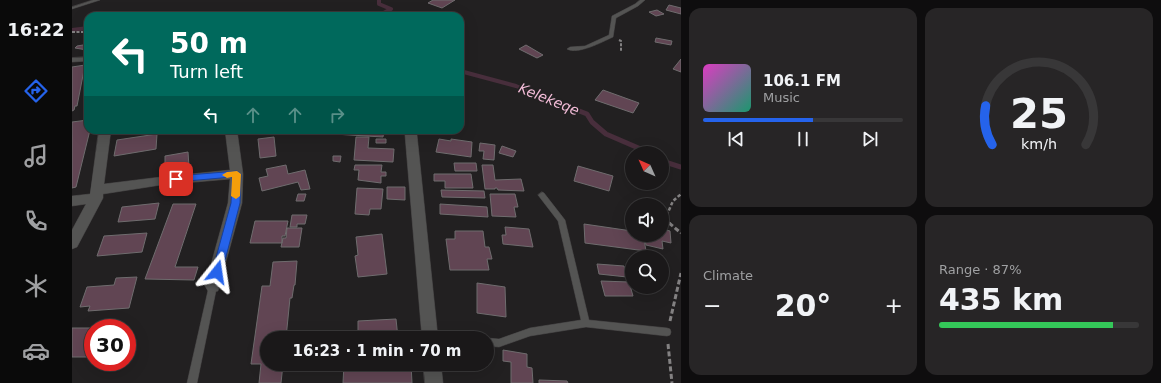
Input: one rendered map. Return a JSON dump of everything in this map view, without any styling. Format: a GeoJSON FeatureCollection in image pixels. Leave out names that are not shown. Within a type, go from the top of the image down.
{"type":"FeatureCollection","features":[{"type":"Feature","properties":{"kind":"street"},"geometry":{"type":"LineString","coordinates":[[72,242],[96,194],[104,134]]}},
{"type":"Feature","properties":{"kind":"street"},"geometry":{"type":"LineString","coordinates":[[214,286],[235,203],[237,174],[232,134]]}},
{"type":"Feature","properties":{"kind":"street"},"geometry":{"type":"LineString","coordinates":[[411,135],[429,331]]}},
{"type":"Feature","properties":{"kind":"street"},"geometry":{"type":"LineString","coordinates":[[72,201],[96,194],[161,181],[237,174]]}},
{"type":"Feature","properties":{"kind":"street"},"geometry":{"type":"LineString","coordinates":[[433,371],[434,383]]}},
{"type":"Feature","properties":{"kind":"lane"},"geometry":{"type":"LineString","coordinates":[[72,8],[98,0]]}},
{"type":"Feature","properties":{"kind":"lane"},"geometry":{"type":"LineString","coordinates":[[570,49],[586,47],[611,36],[614,18],[622,11],[638,5],[643,0]]}},
{"type":"Feature","properties":{"kind":"lane"},"geometry":{"type":"LineString","coordinates":[[72,60],[84,59]]}},
{"type":"Feature","properties":{"kind":"lane"},"geometry":{"type":"LineString","coordinates":[[542,195],[561,220],[586,323]]}},
{"type":"Feature","properties":{"kind":"lane"},"geometry":{"type":"LineString","coordinates":[[192,383],[214,286]]}},
{"type":"Feature","properties":{"kind":"lane"},"geometry":{"type":"LineString","coordinates":[[494,343],[499,343],[530,332],[586,323],[667,332]]}},
{"type":"Feature","properties":{"kind":"path"},"geometry":{"type":"LineString","coordinates":[[72,32],[84,32]]}},
{"type":"Feature","properties":{"kind":"path"},"geometry":{"type":"LineString","coordinates":[[681,194],[673,201],[665,219],[681,233]]}},
{"type":"Feature","properties":{"kind":"path"},"geometry":{"type":"LineString","coordinates":[[672,383],[667,332],[681,273]]}},
{"type":"Feature","properties":{"kind":"building"},"geometry":{"type":"Polygon","coordinates":[[[433,0],[455,0],[442,8],[428,3],[433,0]]]}},
{"type":"Feature","properties":{"kind":"building"},"geometry":{"type":"Polygon","coordinates":[[[669,5],[681,8],[681,14],[666,10],[669,5]]]}},
{"type":"Feature","properties":{"kind":"building"},"geometry":{"type":"Polygon","coordinates":[[[657,10],[664,14],[656,16],[649,12],[657,10]]]}},
{"type":"Feature","properties":{"kind":"building"},"geometry":{"type":"Polygon","coordinates":[[[656,38],[672,41],[671,45],[655,42],[656,38]]]}},
{"type":"Feature","properties":{"kind":"building"},"geometry":{"type":"Polygon","coordinates":[[[84,45],[84,50],[75,48],[77,46],[84,45]]]}},
{"type":"Feature","properties":{"kind":"building"},"geometry":{"type":"Polygon","coordinates":[[[526,45],[543,55],[537,58],[519,49],[526,45]]]}},
{"type":"Feature","properties":{"kind":"building"},"geometry":{"type":"Polygon","coordinates":[[[681,59],[681,72],[673,69],[681,59]]]}},
{"type":"Feature","properties":{"kind":"building"},"geometry":{"type":"Polygon","coordinates":[[[84,65],[77,106],[75,106],[74,110],[72,111],[72,67],[84,65]]]}},
{"type":"Feature","properties":{"kind":"building"},"geometry":{"type":"Polygon","coordinates":[[[603,90],[639,103],[633,113],[595,100],[603,90]]]}},
{"type":"Feature","properties":{"kind":"building"},"geometry":{"type":"Polygon","coordinates":[[[84,120],[84,134],[89,134],[76,187],[72,188],[72,122],[84,120]]]}},
{"type":"Feature","properties":{"kind":"building"},"geometry":{"type":"Polygon","coordinates":[[[157,134],[156,149],[114,156],[117,140],[157,134]]]}},
{"type":"Feature","properties":{"kind":"building"},"geometry":{"type":"Polygon","coordinates":[[[334,134],[383,134],[383,137],[334,134]]]}},
{"type":"Feature","properties":{"kind":"building"},"geometry":{"type":"Polygon","coordinates":[[[274,137],[276,156],[260,158],[258,139],[274,137]]]}},
{"type":"Feature","properties":{"kind":"building"},"geometry":{"type":"Polygon","coordinates":[[[356,137],[369,137],[368,148],[394,149],[393,162],[354,160],[356,137]]]}},
{"type":"Feature","properties":{"kind":"building"},"geometry":{"type":"Polygon","coordinates":[[[376,139],[386,139],[386,143],[376,143],[376,139]]]}},
{"type":"Feature","properties":{"kind":"building"},"geometry":{"type":"Polygon","coordinates":[[[439,139],[472,142],[471,157],[436,152],[439,139]]]}},
{"type":"Feature","properties":{"kind":"building"},"geometry":{"type":"Polygon","coordinates":[[[480,143],[495,145],[494,160],[483,159],[484,151],[479,151],[480,143]]]}},
{"type":"Feature","properties":{"kind":"building"},"geometry":{"type":"Polygon","coordinates":[[[502,146],[516,151],[513,157],[499,153],[502,146]]]}},
{"type":"Feature","properties":{"kind":"building"},"geometry":{"type":"Polygon","coordinates":[[[188,152],[189,167],[165,171],[165,156],[188,152]]]}},
{"type":"Feature","properties":{"kind":"building"},"geometry":{"type":"Polygon","coordinates":[[[333,156],[341,156],[340,162],[333,161],[333,156]]]}},
{"type":"Feature","properties":{"kind":"building"},"geometry":{"type":"Polygon","coordinates":[[[454,163],[476,163],[477,171],[455,171],[454,163]]]}},
{"type":"Feature","properties":{"kind":"building"},"geometry":{"type":"Polygon","coordinates":[[[286,165],[288,174],[305,170],[310,189],[301,190],[298,182],[262,191],[259,178],[268,176],[266,169],[286,165]]]}},
{"type":"Feature","properties":{"kind":"building"},"geometry":{"type":"Polygon","coordinates":[[[355,165],[382,165],[381,172],[386,172],[386,176],[381,176],[381,183],[358,180],[359,170],[354,170],[355,165]]]}},
{"type":"Feature","properties":{"kind":"building"},"geometry":{"type":"Polygon","coordinates":[[[482,165],[493,165],[495,180],[521,179],[524,191],[498,190],[497,188],[485,189],[482,165]]]}},
{"type":"Feature","properties":{"kind":"building"},"geometry":{"type":"Polygon","coordinates":[[[578,166],[613,176],[609,191],[574,181],[578,166]]]}},
{"type":"Feature","properties":{"kind":"building"},"geometry":{"type":"Polygon","coordinates":[[[434,174],[471,174],[473,188],[445,188],[445,181],[434,181],[434,174]]]}},
{"type":"Feature","properties":{"kind":"building"},"geometry":{"type":"Polygon","coordinates":[[[387,187],[405,187],[405,200],[387,199],[387,187]]]}},
{"type":"Feature","properties":{"kind":"building"},"geometry":{"type":"Polygon","coordinates":[[[357,188],[383,189],[381,209],[370,209],[369,215],[355,214],[357,188]]]}},
{"type":"Feature","properties":{"kind":"building"},"geometry":{"type":"Polygon","coordinates":[[[441,190],[484,191],[485,198],[442,197],[441,190]]]}},
{"type":"Feature","properties":{"kind":"building"},"geometry":{"type":"Polygon","coordinates":[[[298,194],[306,194],[304,201],[296,201],[298,194]]]}},
{"type":"Feature","properties":{"kind":"building"},"geometry":{"type":"Polygon","coordinates":[[[490,194],[515,194],[518,207],[514,207],[516,217],[492,216],[490,194]]]}},
{"type":"Feature","properties":{"kind":"building"},"geometry":{"type":"Polygon","coordinates":[[[159,203],[155,219],[118,222],[122,207],[159,203]]]}},
{"type":"Feature","properties":{"kind":"building"},"geometry":{"type":"Polygon","coordinates":[[[173,204],[196,204],[175,267],[198,267],[194,280],[145,279],[173,204]]]}},
{"type":"Feature","properties":{"kind":"building"},"geometry":{"type":"Polygon","coordinates":[[[440,204],[487,207],[488,217],[440,214],[440,204]]]}},
{"type":"Feature","properties":{"kind":"building"},"geometry":{"type":"Polygon","coordinates":[[[292,215],[307,215],[305,224],[297,224],[297,227],[290,227],[292,215]]]}},
{"type":"Feature","properties":{"kind":"building"},"geometry":{"type":"Polygon","coordinates":[[[255,221],[288,221],[285,236],[282,236],[282,243],[250,243],[255,221]]]}},
{"type":"Feature","properties":{"kind":"building"},"geometry":{"type":"Polygon","coordinates":[[[584,224],[625,230],[625,242],[644,242],[646,250],[638,250],[585,243],[584,224]]]}},
{"type":"Feature","properties":{"kind":"building"},"geometry":{"type":"Polygon","coordinates":[[[505,227],[529,229],[533,247],[503,244],[502,235],[506,235],[505,227]]]}},
{"type":"Feature","properties":{"kind":"building"},"geometry":{"type":"Polygon","coordinates":[[[287,228],[302,228],[299,247],[281,247],[283,238],[286,238],[287,228]]]}},
{"type":"Feature","properties":{"kind":"building"},"geometry":{"type":"Polygon","coordinates":[[[455,231],[483,231],[485,247],[489,247],[492,259],[487,259],[489,270],[450,270],[446,239],[455,239],[455,231]]]}},
{"type":"Feature","properties":{"kind":"building"},"geometry":{"type":"Polygon","coordinates":[[[669,231],[670,231],[671,243],[666,242],[669,242],[669,231]]]}},
{"type":"Feature","properties":{"kind":"building"},"geometry":{"type":"Polygon","coordinates":[[[147,233],[142,252],[97,256],[104,236],[147,233]]]}},
{"type":"Feature","properties":{"kind":"building"},"geometry":{"type":"Polygon","coordinates":[[[382,234],[387,274],[358,277],[355,256],[358,255],[356,237],[382,234]]]}},
{"type":"Feature","properties":{"kind":"building"},"geometry":{"type":"Polygon","coordinates":[[[645,242],[662,242],[663,249],[646,245],[645,242]]]}},
{"type":"Feature","properties":{"kind":"building"},"geometry":{"type":"Polygon","coordinates":[[[297,261],[295,285],[292,298],[290,298],[287,331],[260,331],[260,364],[251,364],[262,286],[270,286],[273,262],[297,261]]]}},
{"type":"Feature","properties":{"kind":"building"},"geometry":{"type":"Polygon","coordinates":[[[597,264],[624,266],[625,270],[625,277],[599,274],[597,264]]]}},
{"type":"Feature","properties":{"kind":"building"},"geometry":{"type":"Polygon","coordinates":[[[137,277],[129,308],[88,311],[90,306],[80,307],[87,287],[114,285],[116,278],[137,277]]]}},
{"type":"Feature","properties":{"kind":"building"},"geometry":{"type":"Polygon","coordinates":[[[601,281],[625,282],[625,294],[632,294],[633,296],[605,296],[601,281]]]}},
{"type":"Feature","properties":{"kind":"building"},"geometry":{"type":"Polygon","coordinates":[[[477,283],[505,287],[506,317],[477,313],[477,283]]]}},
{"type":"Feature","properties":{"kind":"building"},"geometry":{"type":"Polygon","coordinates":[[[396,319],[397,331],[358,331],[358,321],[396,319]]]}},
{"type":"Feature","properties":{"kind":"building"},"geometry":{"type":"Polygon","coordinates":[[[72,328],[84,328],[84,357],[72,357],[72,328]]]}},
{"type":"Feature","properties":{"kind":"building"},"geometry":{"type":"Polygon","coordinates":[[[503,350],[527,354],[527,367],[532,368],[533,383],[511,383],[511,362],[503,361],[503,350]]]}},
{"type":"Feature","properties":{"kind":"building"},"geometry":{"type":"Polygon","coordinates":[[[260,371],[282,371],[281,383],[259,383],[260,371]]]}},
{"type":"Feature","properties":{"kind":"building"},"geometry":{"type":"Polygon","coordinates":[[[344,371],[411,371],[412,383],[343,383],[344,371]]]}},
{"type":"Feature","properties":{"kind":"building"},"geometry":{"type":"Polygon","coordinates":[[[539,380],[567,381],[568,383],[539,383],[539,380]]]}},
{"type":"Feature","properties":{"kind":"waterway"},"geometry":{"type":"LineString","coordinates":[[379,0],[379,4],[391,9],[385,12]]}},
{"type":"Feature","properties":{"kind":"waterway","name":"Kelekeqe"},"geometry":{"type":"LineString","coordinates":[[72,30],[84,28]]}},
{"type":"Feature","properties":{"kind":"waterway","name":"Kelekeqe"},"geometry":{"type":"LineString","coordinates":[[464,72],[516,86],[545,98]]}},
{"type":"Feature","properties":{"kind":"waterway","name":"Kelekeqe"},"geometry":{"type":"LineString","coordinates":[[543,97],[587,114],[592,122],[606,134],[634,146]]}},
{"type":"Feature","properties":{"kind":"waterway","name":"Kelekeqe"},"geometry":{"type":"LineString","coordinates":[[669,163],[681,167]]}},
{"type":"Feature","properties":{"kind":"slow traffic"},"geometry":{"type":"LineString","coordinates":[[227,175],[237,174],[236,196]]}},
{"type":"Feature","properties":{"kind":"route"},"geometry":{"type":"LineString","coordinates":[[176,179],[237,174],[235,203],[217,272]]}}]}
